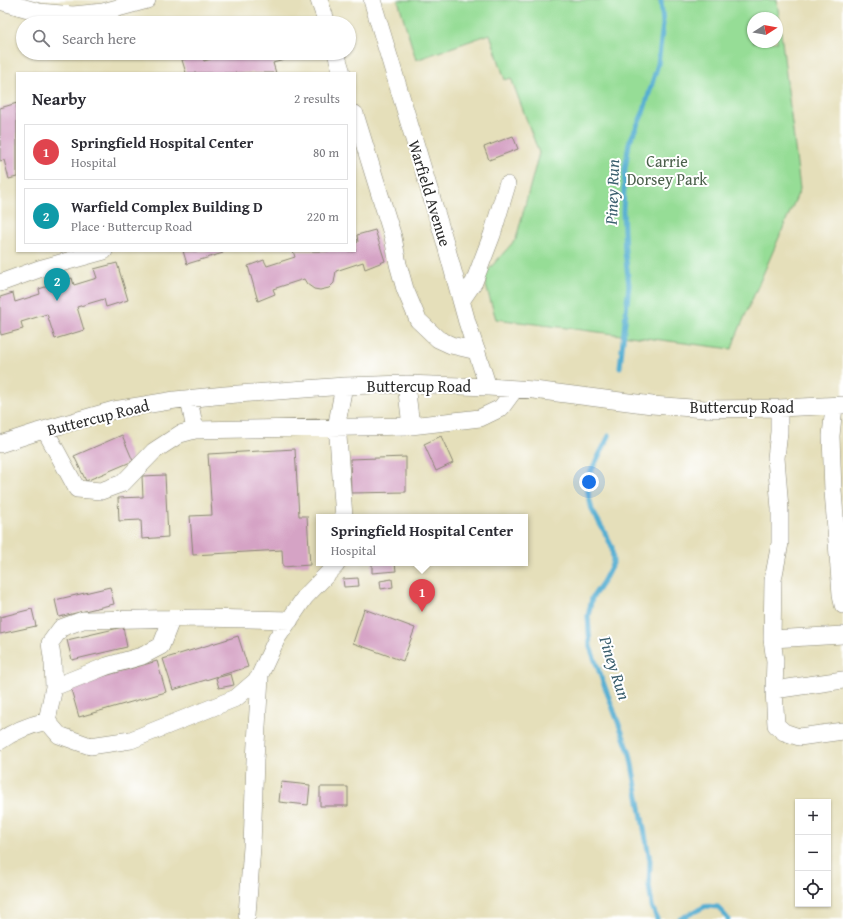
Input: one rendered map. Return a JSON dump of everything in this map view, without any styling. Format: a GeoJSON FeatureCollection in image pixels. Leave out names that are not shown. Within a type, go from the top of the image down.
{"type":"FeatureCollection","features":[{"type":"Feature","properties":{"kind":"street"},"geometry":{"type":"LineString","coordinates":[[0,1],[39,12],[73,15],[103,12],[147,0]]}},
{"type":"Feature","properties":{"kind":"street"},"geometry":{"type":"LineString","coordinates":[[319,0],[325,16]]}},
{"type":"Feature","properties":{"kind":"street","name":"Warfield Avenue"},"geometry":{"type":"LineString","coordinates":[[372,0],[445,242],[467,322],[488,386]]}},
{"type":"Feature","properties":{"kind":"street"},"geometry":{"type":"LineString","coordinates":[[338,60],[342,72]]}},
{"type":"Feature","properties":{"kind":"street"},"geometry":{"type":"LineString","coordinates":[[356,117],[393,237],[405,289],[418,320],[438,339],[451,345],[477,351]]}},
{"type":"Feature","properties":{"kind":"street"},"geometry":{"type":"LineString","coordinates":[[461,301],[474,282],[492,235],[507,185]]}},
{"type":"Feature","properties":{"kind":"street"},"geometry":{"type":"LineString","coordinates":[[0,283],[39,269],[100,252]]}},
{"type":"Feature","properties":{"kind":"street"},"geometry":{"type":"LineString","coordinates":[[406,384],[412,426]]}},
{"type":"Feature","properties":{"kind":"street","name":"Buttercup Road"},"geometry":{"type":"LineString","coordinates":[[0,444],[114,410],[175,400],[344,386],[406,384],[488,386],[534,390],[652,405],[705,409],[779,408],[838,405]]}},
{"type":"Feature","properties":{"kind":"street"},"geometry":{"type":"LineString","coordinates":[[344,386],[338,423],[344,514]]}},
{"type":"Feature","properties":{"kind":"street"},"geometry":{"type":"LineString","coordinates":[[46,430],[77,489],[101,491],[123,483],[154,451],[180,434],[196,430],[412,426],[480,418],[501,408],[515,389]]}},
{"type":"Feature","properties":{"kind":"street"},"geometry":{"type":"LineString","coordinates":[[189,399],[196,430]]}},
{"type":"Feature","properties":{"kind":"street"},"geometry":{"type":"LineString","coordinates":[[838,405],[831,436],[838,491],[840,586],[843,604]]}},
{"type":"Feature","properties":{"kind":"street"},"geometry":{"type":"LineString","coordinates":[[779,408],[779,432],[776,458],[780,509],[780,543],[773,580],[772,640],[775,661],[774,690],[776,725],[784,732],[800,737],[843,731]]}},
{"type":"Feature","properties":{"kind":"street"},"geometry":{"type":"LineString","coordinates":[[47,721],[59,735],[90,746],[131,740],[236,698],[258,679],[277,638],[305,597],[335,566]]}},
{"type":"Feature","properties":{"kind":"street"},"geometry":{"type":"LineString","coordinates":[[54,687],[107,666],[142,656],[161,646],[172,618]]}},
{"type":"Feature","properties":{"kind":"street"},"geometry":{"type":"LineString","coordinates":[[47,721],[54,687],[50,643],[61,628],[83,620],[200,618],[290,620]]}},
{"type":"Feature","properties":{"kind":"street"},"geometry":{"type":"LineString","coordinates":[[772,640],[843,635]]}},
{"type":"Feature","properties":{"kind":"street"},"geometry":{"type":"LineString","coordinates":[[247,915],[252,847],[260,676]]}},
{"type":"Feature","properties":{"kind":"street"},"geometry":{"type":"LineString","coordinates":[[774,690],[843,680]]}},
{"type":"Feature","properties":{"kind":"street"},"geometry":{"type":"LineString","coordinates":[[0,741],[30,725],[47,721]]}},
{"type":"Feature","properties":{"kind":"green space","name":"Carrie Dorsey Park"},"geometry":{"type":"Polygon","coordinates":[[[398,0],[777,0],[778,12],[747,12],[747,48],[783,48],[800,189],[732,349],[496,319],[483,276],[516,239],[539,153],[511,78],[505,80],[490,34],[416,60],[398,0]]]}},
{"type":"Feature","properties":{"kind":"building"},"geometry":{"type":"Polygon","coordinates":[[[182,60],[284,60],[273,63],[276,72],[186,72],[182,60]]]}},
{"type":"Feature","properties":{"kind":"building"},"geometry":{"type":"Polygon","coordinates":[[[16,103],[16,177],[9,179],[4,160],[0,161],[0,108],[16,103]]]}},
{"type":"Feature","properties":{"kind":"building"},"geometry":{"type":"Polygon","coordinates":[[[513,136],[518,149],[489,160],[484,147],[513,136]]]}},
{"type":"Feature","properties":{"kind":"building"},"geometry":{"type":"Polygon","coordinates":[[[375,230],[385,261],[365,269],[363,262],[336,271],[334,283],[329,288],[320,290],[314,289],[307,284],[304,279],[273,289],[275,294],[258,301],[248,266],[264,260],[267,266],[295,257],[293,252],[356,252],[356,243],[358,242],[357,235],[375,230]]]}},
{"type":"Feature","properties":{"kind":"building"},"geometry":{"type":"Polygon","coordinates":[[[183,252],[223,253],[187,264],[183,252]]]}},
{"type":"Feature","properties":{"kind":"building"},"geometry":{"type":"Polygon","coordinates":[[[117,263],[128,300],[106,307],[104,299],[77,307],[84,330],[55,339],[47,314],[21,322],[23,329],[1,335],[0,297],[13,293],[15,302],[40,294],[39,289],[72,278],[74,285],[97,278],[94,269],[117,263]]]}},
{"type":"Feature","properties":{"kind":"building"},"geometry":{"type":"Polygon","coordinates":[[[122,435],[133,461],[86,481],[74,456],[122,435]]]}},
{"type":"Feature","properties":{"kind":"building"},"geometry":{"type":"Polygon","coordinates":[[[441,436],[453,463],[436,471],[424,444],[441,436]]]}},
{"type":"Feature","properties":{"kind":"building"},"geometry":{"type":"Polygon","coordinates":[[[295,449],[299,516],[307,516],[310,565],[283,567],[282,550],[193,555],[190,516],[212,515],[208,454],[295,449]]]}},
{"type":"Feature","properties":{"kind":"building"},"geometry":{"type":"Polygon","coordinates":[[[406,457],[406,492],[351,493],[350,459],[406,457]]]}},
{"type":"Feature","properties":{"kind":"building"},"geometry":{"type":"Polygon","coordinates":[[[165,475],[168,537],[142,539],[141,520],[119,521],[118,498],[143,497],[142,476],[165,475]]]}},
{"type":"Feature","properties":{"kind":"building"},"geometry":{"type":"Polygon","coordinates":[[[372,566],[395,566],[396,571],[372,573],[372,566]]]}},
{"type":"Feature","properties":{"kind":"building"},"geometry":{"type":"Polygon","coordinates":[[[358,578],[359,586],[344,587],[343,579],[358,578]]]}},
{"type":"Feature","properties":{"kind":"building"},"geometry":{"type":"Polygon","coordinates":[[[392,579],[393,587],[381,589],[380,581],[392,579]]]}},
{"type":"Feature","properties":{"kind":"building"},"geometry":{"type":"Polygon","coordinates":[[[110,587],[114,604],[59,617],[55,600],[110,587]]]}},
{"type":"Feature","properties":{"kind":"building"},"geometry":{"type":"Polygon","coordinates":[[[32,609],[36,626],[0,634],[0,617],[32,609]]]}},
{"type":"Feature","properties":{"kind":"building"},"geometry":{"type":"Polygon","coordinates":[[[364,609],[415,628],[403,661],[353,643],[364,609]]]}},
{"type":"Feature","properties":{"kind":"building"},"geometry":{"type":"Polygon","coordinates":[[[123,627],[127,647],[72,660],[67,640],[123,627]]]}},
{"type":"Feature","properties":{"kind":"building"},"geometry":{"type":"Polygon","coordinates":[[[238,636],[248,667],[173,690],[163,659],[238,636]]]}},
{"type":"Feature","properties":{"kind":"building"},"geometry":{"type":"Polygon","coordinates":[[[157,661],[166,692],[79,717],[70,686],[157,661]]]}},
{"type":"Feature","properties":{"kind":"building"},"geometry":{"type":"Polygon","coordinates":[[[231,674],[234,685],[219,688],[216,678],[231,674]]]}},
{"type":"Feature","properties":{"kind":"building"},"geometry":{"type":"Polygon","coordinates":[[[281,782],[310,785],[308,805],[279,802],[281,782]]]}},
{"type":"Feature","properties":{"kind":"building"},"geometry":{"type":"Polygon","coordinates":[[[320,787],[348,787],[348,806],[320,806],[320,787]]]}},
{"type":"Feature","properties":{"kind":"waterway","name":"Piney Run"},"geometry":{"type":"LineString","coordinates":[[620,367],[629,285],[625,252],[623,211],[625,169],[629,143],[643,113],[658,64],[663,24],[661,0]]}},
{"type":"Feature","properties":{"kind":"waterway","name":"Piney Run"},"geometry":{"type":"LineString","coordinates":[[609,436],[588,477],[588,493],[592,510],[612,547],[613,563],[603,582],[592,598],[588,616],[590,647],[630,754],[650,861],[649,886],[652,906],[657,919]]}},
{"type":"Feature","properties":{"kind":"waterway","name":"Piney Run"},"geometry":{"type":"LineString","coordinates":[[680,919],[706,906],[718,907],[728,919]]}},
{"type":"Feature","properties":{"kind":"place","name":"Warfield Complex Building D"},"geometry":{"type":"Point","coordinates":[57,301]}},
{"type":"Feature","properties":{"kind":"place","name":"Springfield Hospital Center"},"geometry":{"type":"Point","coordinates":[422,612]}}]}
